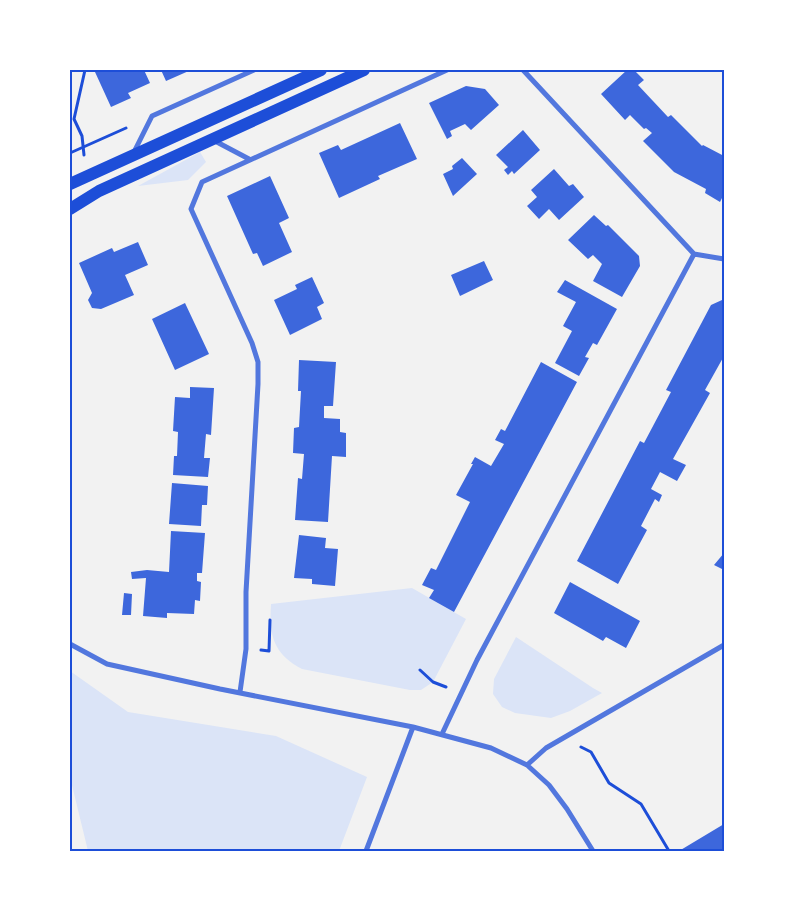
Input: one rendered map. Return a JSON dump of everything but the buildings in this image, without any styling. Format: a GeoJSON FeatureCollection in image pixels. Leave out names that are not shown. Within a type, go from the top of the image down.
{"type":"FeatureCollection","features":[{"type":"Feature","properties":{"kind":"main road"},"geometry":{"type":"LineString","coordinates":[[70,184],[321,70]]}},
{"type":"Feature","properties":{"kind":"main road"},"geometry":{"type":"LineString","coordinates":[[70,209],[92,194],[364,70]]}},
{"type":"Feature","properties":{"kind":"street"},"geometry":{"type":"LineString","coordinates":[[133,155],[152,116],[254,70]]}},
{"type":"Feature","properties":{"kind":"street"},"geometry":{"type":"LineString","coordinates":[[240,692],[246,649],[246,592],[258,394],[258,362],[252,344],[191,209],[202,182],[447,70]]}},
{"type":"Feature","properties":{"kind":"street"},"geometry":{"type":"LineString","coordinates":[[523,70],[694,254],[724,259]]}},
{"type":"Feature","properties":{"kind":"street"},"geometry":{"type":"LineString","coordinates":[[212,140],[249,159]]}},
{"type":"Feature","properties":{"kind":"street"},"geometry":{"type":"LineString","coordinates":[[442,734],[477,660],[694,254]]}},
{"type":"Feature","properties":{"kind":"street"},"geometry":{"type":"LineString","coordinates":[[70,644],[107,664],[413,727],[491,748],[526,765],[549,785],[568,808],[593,851]]}},
{"type":"Feature","properties":{"kind":"street"},"geometry":{"type":"LineString","coordinates":[[526,765],[546,748],[724,645]]}},
{"type":"Feature","properties":{"kind":"street"},"geometry":{"type":"LineString","coordinates":[[366,851],[413,727]]}},
{"type":"Feature","properties":{"kind":"path"},"geometry":{"type":"LineString","coordinates":[[85,70],[74,119],[82,136],[82,148],[91,175]]}},
{"type":"Feature","properties":{"kind":"path"},"geometry":{"type":"LineString","coordinates":[[70,153],[152,116]]}},
{"type":"Feature","properties":{"kind":"path"},"geometry":{"type":"LineString","coordinates":[[420,670],[433,682]]}},
{"type":"Feature","properties":{"kind":"path"},"geometry":{"type":"LineString","coordinates":[[562,739],[592,752],[609,783],[642,804],[669,851]]}},
{"type":"Feature","properties":{"kind":"shaded area"},"geometry":{"type":"Polygon","coordinates":[[[200,152],[206,162],[188,180],[138,186],[200,152]]]}},
{"type":"Feature","properties":{"kind":"shaded area"},"geometry":{"type":"Polygon","coordinates":[[[412,588],[466,619],[433,682],[421,690],[410,690],[302,669],[292,663],[279,650],[272,634],[271,604],[412,588]]]}},
{"type":"Feature","properties":{"kind":"shaded area"},"geometry":{"type":"Polygon","coordinates":[[[516,637],[602,693],[570,711],[551,718],[515,713],[502,707],[493,694],[494,679],[516,637]]]}},
{"type":"Feature","properties":{"kind":"shaded area"},"geometry":{"type":"Polygon","coordinates":[[[70,671],[128,712],[276,736],[367,777],[339,851],[88,851],[70,777],[70,671]]]}}]}
